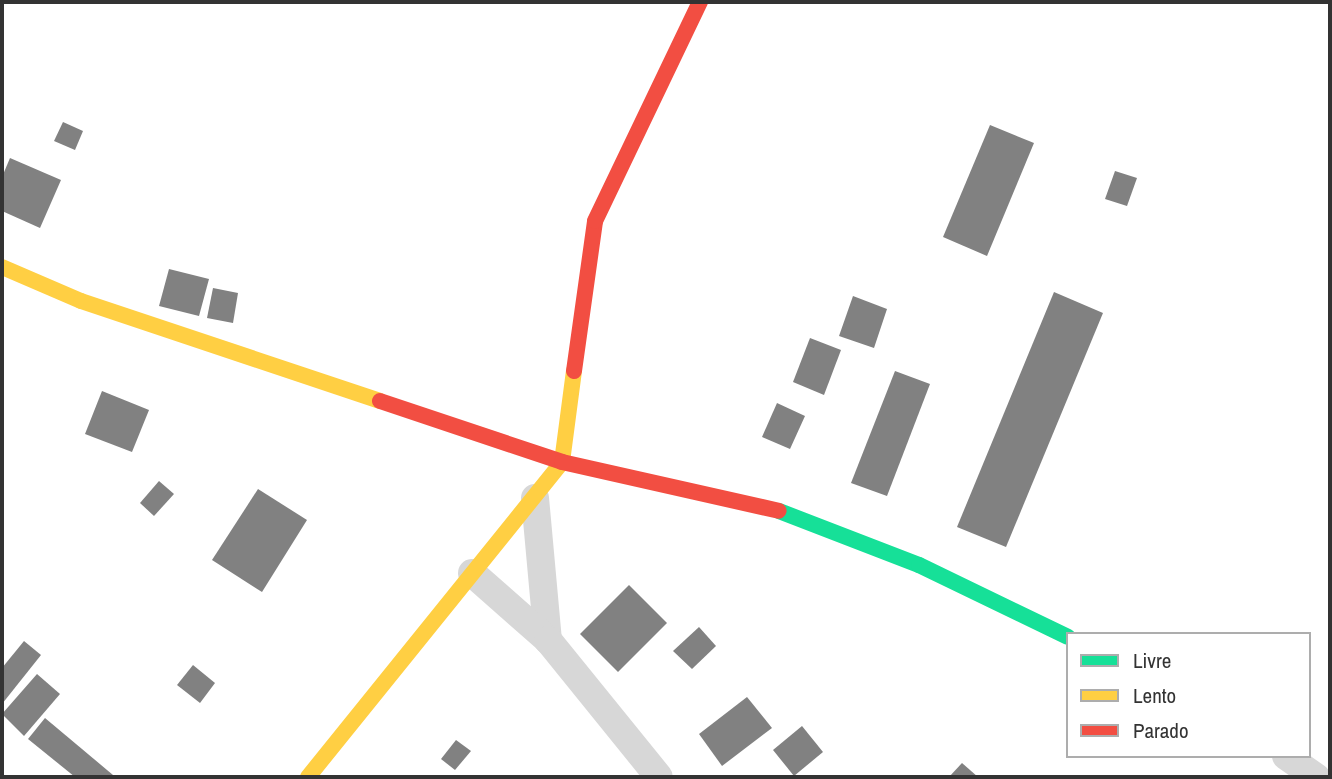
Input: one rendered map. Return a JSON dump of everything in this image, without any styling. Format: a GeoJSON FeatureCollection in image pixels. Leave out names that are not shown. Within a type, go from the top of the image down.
{"type":"FeatureCollection","features":[{"type":"Feature","properties":{"kind":"street"},"geometry":{"type":"LineString","coordinates":[[308,777],[562,462],[595,221],[700,2]]}},
{"type":"Feature","properties":{"kind":"street"},"geometry":{"type":"LineString","coordinates":[[2,267],[81,301],[562,462],[773,509],[919,565],[1066,636]]}},
{"type":"Feature","properties":{"kind":"street"},"geometry":{"type":"LineString","coordinates":[[535,498],[548,640]]}},
{"type":"Feature","properties":{"kind":"street"},"geometry":{"type":"LineString","coordinates":[[472,573],[548,640],[659,777]]}},
{"type":"Feature","properties":{"kind":"street"},"geometry":{"type":"LineString","coordinates":[[1289,758],[1316,777]]}},
{"type":"Feature","properties":{"kind":"building"},"geometry":{"type":"Polygon","coordinates":[[[63,122],[83,131],[75,150],[54,141],[63,122]]]}},
{"type":"Feature","properties":{"kind":"building"},"geometry":{"type":"Polygon","coordinates":[[[990,125],[1034,143],[987,256],[943,237],[990,125]]]}},
{"type":"Feature","properties":{"kind":"building"},"geometry":{"type":"Polygon","coordinates":[[[10,158],[61,180],[40,228],[2,211],[2,177],[10,158]]]}},
{"type":"Feature","properties":{"kind":"building"},"geometry":{"type":"Polygon","coordinates":[[[1115,171],[1137,178],[1127,206],[1105,199],[1115,171]]]}},
{"type":"Feature","properties":{"kind":"building"},"geometry":{"type":"Polygon","coordinates":[[[169,269],[209,279],[199,316],[159,306],[169,269]]]}},
{"type":"Feature","properties":{"kind":"building"},"geometry":{"type":"Polygon","coordinates":[[[213,288],[238,293],[233,323],[207,318],[213,288]]]}},
{"type":"Feature","properties":{"kind":"building"},"geometry":{"type":"Polygon","coordinates":[[[1054,292],[1103,313],[1006,547],[957,527],[1054,292]]]}},
{"type":"Feature","properties":{"kind":"building"},"geometry":{"type":"Polygon","coordinates":[[[853,296],[887,309],[874,348],[839,336],[853,296]]]}},
{"type":"Feature","properties":{"kind":"building"},"geometry":{"type":"Polygon","coordinates":[[[810,338],[841,350],[824,395],[793,382],[810,338]]]}},
{"type":"Feature","properties":{"kind":"building"},"geometry":{"type":"Polygon","coordinates":[[[895,371],[930,384],[887,496],[851,483],[895,371]]]}},
{"type":"Feature","properties":{"kind":"building"},"geometry":{"type":"Polygon","coordinates":[[[102,391],[149,410],[132,452],[85,434],[102,391]]]}},
{"type":"Feature","properties":{"kind":"building"},"geometry":{"type":"Polygon","coordinates":[[[777,403],[805,416],[790,449],[762,437],[777,403]]]}},
{"type":"Feature","properties":{"kind":"building"},"geometry":{"type":"Polygon","coordinates":[[[159,481],[174,494],[154,516],[140,503],[159,481]]]}},
{"type":"Feature","properties":{"kind":"building"},"geometry":{"type":"Polygon","coordinates":[[[258,489],[307,520],[262,592],[212,560],[258,489]]]}},
{"type":"Feature","properties":{"kind":"building"},"geometry":{"type":"Polygon","coordinates":[[[629,585],[667,623],[618,672],[580,634],[629,585]]]}},
{"type":"Feature","properties":{"kind":"building"},"geometry":{"type":"Polygon","coordinates":[[[699,627],[716,646],[692,669],[673,651],[699,627]]]}},
{"type":"Feature","properties":{"kind":"building"},"geometry":{"type":"Polygon","coordinates":[[[24,641],[41,655],[2,704],[2,668],[24,641]]]}},
{"type":"Feature","properties":{"kind":"building"},"geometry":{"type":"Polygon","coordinates":[[[193,665],[215,683],[200,703],[177,685],[193,665]]]}},
{"type":"Feature","properties":{"kind":"building"},"geometry":{"type":"Polygon","coordinates":[[[37,674],[60,694],[24,736],[2,714],[37,674]]]}},
{"type":"Feature","properties":{"kind":"building"},"geometry":{"type":"Polygon","coordinates":[[[747,697],[772,728],[722,766],[699,734],[747,697]]]}},
{"type":"Feature","properties":{"kind":"building"},"geometry":{"type":"Polygon","coordinates":[[[45,718],[113,775],[112,777],[75,777],[28,739],[45,718]]]}},
{"type":"Feature","properties":{"kind":"building"},"geometry":{"type":"Polygon","coordinates":[[[802,726],[823,752],[794,776],[773,750],[802,726]]]}},
{"type":"Feature","properties":{"kind":"building"},"geometry":{"type":"Polygon","coordinates":[[[456,740],[471,751],[455,770],[441,759],[456,740]]]}},
{"type":"Feature","properties":{"kind":"building"},"geometry":{"type":"Polygon","coordinates":[[[962,763],[978,777],[949,777],[962,763]]]}},
{"type":"Feature","properties":{"kind":"traffic: fast"},"geometry":{"type":"LineString","coordinates":[[779,511],[919,565],[1066,636]]}},
{"type":"Feature","properties":{"kind":"traffic: slow"},"geometry":{"type":"LineString","coordinates":[[2,267],[81,301],[380,401]]}},
{"type":"Feature","properties":{"kind":"traffic: slow"},"geometry":{"type":"LineString","coordinates":[[308,777],[562,462],[574,371]]}},
{"type":"Feature","properties":{"kind":"traffic: jam"},"geometry":{"type":"LineString","coordinates":[[574,371],[595,221],[700,2]]}},
{"type":"Feature","properties":{"kind":"traffic: jam"},"geometry":{"type":"LineString","coordinates":[[380,401],[562,462],[779,511]]}}]}
